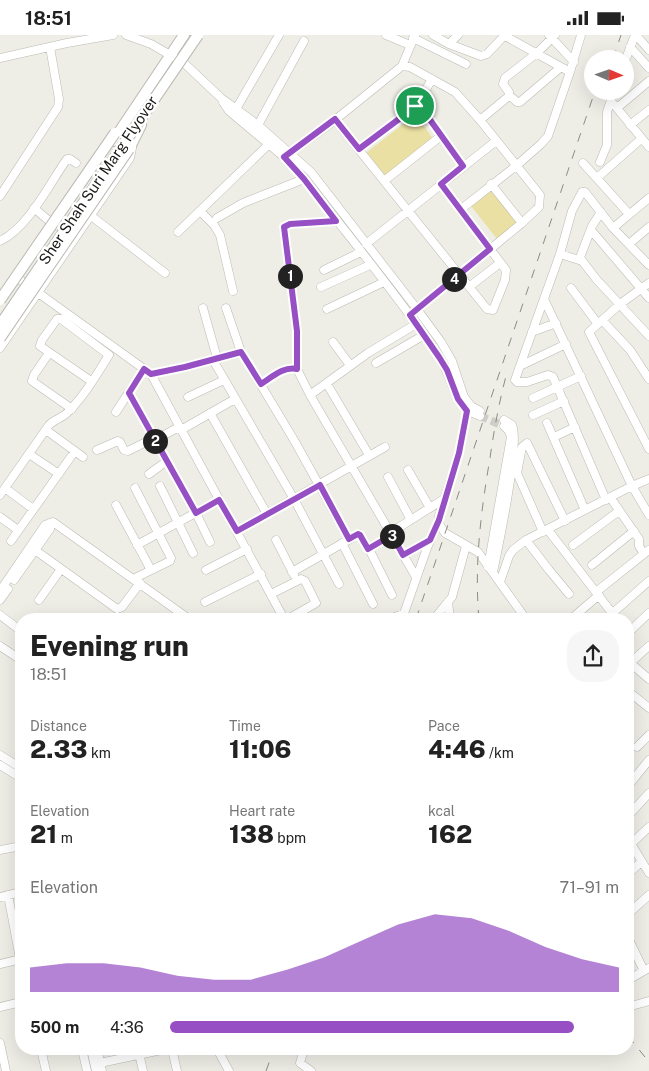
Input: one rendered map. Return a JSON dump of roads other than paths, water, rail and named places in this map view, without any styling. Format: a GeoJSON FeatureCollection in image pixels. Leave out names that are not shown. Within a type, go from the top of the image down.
{"type":"FeatureCollection","features":[{"type":"Feature","properties":{"kind":"highway"},"geometry":{"type":"LineString","coordinates":[[0,307],[184,35]]}},
{"type":"Feature","properties":{"kind":"highway","name":"Sher Shah Suri Marg Flyover"},"geometry":{"type":"LineString","coordinates":[[0,316],[76,202],[192,35]]}},
{"type":"Feature","properties":{"kind":"highway","name":"Sher Shah Suri Marg Flyover"},"geometry":{"type":"LineString","coordinates":[[0,325],[198,35]]}},
{"type":"Feature","properties":{"kind":"highway"},"geometry":{"type":"LineString","coordinates":[[0,332],[34,290],[141,125],[204,35]]}},
{"type":"Feature","properties":{"kind":"highway"},"geometry":{"type":"LineString","coordinates":[[0,300],[115,133],[132,113]]}},
{"type":"Feature","properties":{"kind":"highway"},"geometry":{"type":"LineString","coordinates":[[0,338],[131,146],[141,125]]}},
{"type":"Feature","properties":{"kind":"street"},"geometry":{"type":"LineString","coordinates":[[0,59],[113,35]]}},
{"type":"Feature","properties":{"kind":"street"},"geometry":{"type":"LineString","coordinates":[[126,35],[144,40],[184,63],[221,98],[258,125],[287,155],[410,315],[447,370],[458,399],[469,408],[480,413]]}},
{"type":"Feature","properties":{"kind":"street"},"geometry":{"type":"LineString","coordinates":[[236,109],[279,35]]}},
{"type":"Feature","properties":{"kind":"street"},"geometry":{"type":"LineString","coordinates":[[386,35],[413,40],[466,64]]}},
{"type":"Feature","properties":{"kind":"street"},"geometry":{"type":"LineString","coordinates":[[433,35],[449,44],[481,56],[487,54],[505,35],[570,72]]}},
{"type":"Feature","properties":{"kind":"street"},"geometry":{"type":"LineString","coordinates":[[449,44],[458,35]]}},
{"type":"Feature","properties":{"kind":"street"},"geometry":{"type":"LineString","coordinates":[[460,210],[516,166],[548,136],[582,35]]}},
{"type":"Feature","properties":{"kind":"street"},"geometry":{"type":"LineString","coordinates":[[629,50],[636,35],[649,50]]}},
{"type":"Feature","properties":{"kind":"street"},"geometry":{"type":"LineString","coordinates":[[561,67],[519,103],[509,95],[510,93],[503,83],[504,80],[537,53],[552,36],[574,62]]}},
{"type":"Feature","properties":{"kind":"street"},"geometry":{"type":"LineString","coordinates":[[287,155],[402,66],[413,40]]}},
{"type":"Feature","properties":{"kind":"street"},"geometry":{"type":"LineString","coordinates":[[258,125],[304,41]]}},
{"type":"Feature","properties":{"kind":"street"},"geometry":{"type":"LineString","coordinates":[[0,196],[58,107],[59,99],[50,47]]}},
{"type":"Feature","properties":{"kind":"street"},"geometry":{"type":"LineString","coordinates":[[630,47],[649,68]]}},
{"type":"Feature","properties":{"kind":"street"},"geometry":{"type":"LineString","coordinates":[[402,66],[410,67],[455,93],[480,120],[540,195],[539,207],[535,211],[410,315]]}},
{"type":"Feature","properties":{"kind":"street"},"geometry":{"type":"LineString","coordinates":[[359,149],[411,110],[418,103],[432,79]]}},
{"type":"Feature","properties":{"kind":"street"},"geometry":{"type":"LineString","coordinates":[[617,108],[649,81]]}},
{"type":"Feature","properties":{"kind":"street"},"geometry":{"type":"LineString","coordinates":[[480,120],[509,95]]}},
{"type":"Feature","properties":{"kind":"street"},"geometry":{"type":"LineString","coordinates":[[221,98],[229,111],[269,145],[311,172],[417,309],[452,361],[469,408],[459,453],[439,520],[416,577],[404,613]]}},
{"type":"Feature","properties":{"kind":"street"},"geometry":{"type":"LineString","coordinates":[[596,178],[646,142],[611,101],[607,112],[608,139],[600,162]]}},
{"type":"Feature","properties":{"kind":"street"},"geometry":{"type":"LineString","coordinates":[[418,103],[463,166]]}},
{"type":"Feature","properties":{"kind":"street"},"geometry":{"type":"LineString","coordinates":[[630,125],[649,110]]}},
{"type":"Feature","properties":{"kind":"street"},"geometry":{"type":"LineString","coordinates":[[335,119],[468,287],[487,309],[493,310],[506,276],[506,270],[441,184]]}},
{"type":"Feature","properties":{"kind":"street"},"geometry":{"type":"LineString","coordinates":[[384,181],[441,136]]}},
{"type":"Feature","properties":{"kind":"street"},"geometry":{"type":"LineString","coordinates":[[366,244],[496,141]]}},
{"type":"Feature","properties":{"kind":"street"},"geometry":{"type":"LineString","coordinates":[[178,233],[269,145]]}},
{"type":"Feature","properties":{"kind":"street"},"geometry":{"type":"LineString","coordinates":[[0,348],[34,290],[130,158],[131,146]]}},
{"type":"Feature","properties":{"kind":"street"},"geometry":{"type":"LineString","coordinates":[[0,241],[11,234],[34,208],[67,159],[76,163]]}},
{"type":"Feature","properties":{"kind":"street"},"geometry":{"type":"LineString","coordinates":[[584,163],[629,214]]}},
{"type":"Feature","properties":{"kind":"street"},"geometry":{"type":"LineString","coordinates":[[217,218],[244,203],[304,179]]}},
{"type":"Feature","properties":{"kind":"street"},"geometry":{"type":"LineString","coordinates":[[491,184],[522,223]]}},
{"type":"Feature","properties":{"kind":"street"},"geometry":{"type":"LineString","coordinates":[[577,613],[647,552],[639,546],[639,539],[634,531],[608,499],[564,401],[550,375],[527,382],[516,381],[515,377],[560,254],[572,211],[582,192],[585,192],[614,228],[647,260]]}},
{"type":"Feature","properties":{"kind":"street"},"geometry":{"type":"LineString","coordinates":[[614,228],[649,198]]}},
{"type":"Feature","properties":{"kind":"street"},"geometry":{"type":"LineString","coordinates":[[34,208],[56,226]]}},
{"type":"Feature","properties":{"kind":"street"},"geometry":{"type":"LineString","coordinates":[[334,218],[339,209]]}},
{"type":"Feature","properties":{"kind":"street"},"geometry":{"type":"LineString","coordinates":[[200,211],[214,225],[220,235],[233,291]]}},
{"type":"Feature","properties":{"kind":"street"},"geometry":{"type":"LineString","coordinates":[[560,254],[578,261],[590,230],[601,212]]}},
{"type":"Feature","properties":{"kind":"street"},"geometry":{"type":"LineString","coordinates":[[90,215],[165,273]]}},
{"type":"Feature","properties":{"kind":"street"},"geometry":{"type":"LineString","coordinates":[[334,218],[290,224],[284,227],[297,331],[297,369],[310,395],[416,577]]}},
{"type":"Feature","properties":{"kind":"street"},"geometry":{"type":"LineString","coordinates":[[629,244],[649,227]]}},
{"type":"Feature","properties":{"kind":"street"},"geometry":{"type":"LineString","coordinates":[[590,230],[649,298]]}},
{"type":"Feature","properties":{"kind":"street"},"geometry":{"type":"LineString","coordinates":[[324,269],[361,252]]}},
{"type":"Feature","properties":{"kind":"street"},"geometry":{"type":"LineString","coordinates":[[580,258],[597,280],[649,336]]}},
{"type":"Feature","properties":{"kind":"street"},"geometry":{"type":"LineString","coordinates":[[468,287],[500,263]]}},
{"type":"Feature","properties":{"kind":"street"},"geometry":{"type":"LineString","coordinates":[[321,287],[370,265]]}},
{"type":"Feature","properties":{"kind":"street"},"geometry":{"type":"LineString","coordinates":[[19,279],[111,352]]}},
{"type":"Feature","properties":{"kind":"street"},"geometry":{"type":"LineString","coordinates":[[326,309],[384,282]]}},
{"type":"Feature","properties":{"kind":"street"},"geometry":{"type":"LineString","coordinates":[[649,283],[620,304],[590,329],[589,333],[649,449]]}},
{"type":"Feature","properties":{"kind":"street"},"geometry":{"type":"LineString","coordinates":[[571,288],[600,322],[630,350],[649,379]]}},
{"type":"Feature","properties":{"kind":"street"},"geometry":{"type":"LineString","coordinates":[[544,299],[632,486],[649,515]]}},
{"type":"Feature","properties":{"kind":"street"},"geometry":{"type":"LineString","coordinates":[[203,308],[215,359],[224,380],[294,499],[339,584]]}},
{"type":"Feature","properties":{"kind":"street"},"geometry":{"type":"LineString","coordinates":[[226,308],[241,352],[320,485],[373,605]]}},
{"type":"Feature","properties":{"kind":"street"},"geometry":{"type":"LineString","coordinates":[[91,381],[40,345],[40,342],[59,318],[111,352],[151,374],[282,613]]}},
{"type":"Feature","properties":{"kind":"street"},"geometry":{"type":"LineString","coordinates":[[532,332],[556,323]]}},
{"type":"Feature","properties":{"kind":"street"},"geometry":{"type":"LineString","coordinates":[[310,395],[350,365],[416,324]]}},
{"type":"Feature","properties":{"kind":"street"},"geometry":{"type":"LineString","coordinates":[[376,363],[424,335]]}},
{"type":"Feature","properties":{"kind":"street"},"geometry":{"type":"LineString","coordinates":[[333,342],[350,365]]}},
{"type":"Feature","properties":{"kind":"street"},"geometry":{"type":"LineString","coordinates":[[520,366],[566,344]]}},
{"type":"Feature","properties":{"kind":"street"},"geometry":{"type":"LineString","coordinates":[[33,509],[2,492],[52,422],[64,416],[72,409],[111,352]]}},
{"type":"Feature","properties":{"kind":"street"},"geometry":{"type":"LineString","coordinates":[[151,374],[241,352]]}},
{"type":"Feature","properties":{"kind":"street"},"geometry":{"type":"LineString","coordinates":[[49,353],[32,381],[72,409]]}},
{"type":"Feature","properties":{"kind":"street"},"geometry":{"type":"LineString","coordinates":[[116,412],[144,369]]}},
{"type":"Feature","properties":{"kind":"street"},"geometry":{"type":"LineString","coordinates":[[261,384],[284,369],[297,369]]}},
{"type":"Feature","properties":{"kind":"street"},"geometry":{"type":"LineString","coordinates":[[533,398],[581,376]]}},
{"type":"Feature","properties":{"kind":"street"},"geometry":{"type":"LineString","coordinates":[[188,397],[224,380]]}},
{"type":"Feature","properties":{"kind":"street"},"geometry":{"type":"LineString","coordinates":[[327,384],[370,455]]}},
{"type":"Feature","properties":{"kind":"street"},"geometry":{"type":"LineString","coordinates":[[129,393],[196,513],[210,542]]}},
{"type":"Feature","properties":{"kind":"street"},"geometry":{"type":"LineString","coordinates":[[98,450],[118,441],[124,450],[128,451],[180,429],[235,399]]}},
{"type":"Feature","properties":{"kind":"street"},"geometry":{"type":"LineString","coordinates":[[533,415],[564,401]]}},
{"type":"Feature","properties":{"kind":"street"},"geometry":{"type":"LineString","coordinates":[[210,413],[267,514]]}},
{"type":"Feature","properties":{"kind":"street"},"geometry":{"type":"LineString","coordinates":[[490,570],[511,437],[504,423]]}},
{"type":"Feature","properties":{"kind":"street"},"geometry":{"type":"LineString","coordinates":[[547,423],[585,510]]}},
{"type":"Feature","properties":{"kind":"street"},"geometry":{"type":"LineString","coordinates":[[554,437],[575,427]]}},
{"type":"Feature","properties":{"kind":"street"},"geometry":{"type":"LineString","coordinates":[[46,430],[83,457]]}},
{"type":"Feature","properties":{"kind":"street"},"geometry":{"type":"LineString","coordinates":[[565,521],[527,443],[522,447],[517,473],[546,531],[597,594],[607,613]]}},
{"type":"Feature","properties":{"kind":"street"},"geometry":{"type":"LineString","coordinates":[[237,531],[385,447]]}},
{"type":"Feature","properties":{"kind":"street"},"geometry":{"type":"LineString","coordinates":[[11,541],[75,451]]}},
{"type":"Feature","properties":{"kind":"street"},"geometry":{"type":"LineString","coordinates":[[29,453],[59,474]]}},
{"type":"Feature","properties":{"kind":"street"},"geometry":{"type":"LineString","coordinates":[[149,474],[167,461]]}},
{"type":"Feature","properties":{"kind":"street"},"geometry":{"type":"LineString","coordinates":[[408,470],[430,508]]}},
{"type":"Feature","properties":{"kind":"street"},"geometry":{"type":"LineString","coordinates":[[388,477],[411,520]]}},
{"type":"Feature","properties":{"kind":"street"},"geometry":{"type":"LineString","coordinates":[[500,582],[510,553],[526,540],[649,479]]}},
{"type":"Feature","properties":{"kind":"street"},"geometry":{"type":"LineString","coordinates":[[160,486],[193,553]]}},
{"type":"Feature","properties":{"kind":"street"},"geometry":{"type":"LineString","coordinates":[[34,550],[118,609],[122,607],[136,581],[151,570],[170,561],[171,558],[134,488]]}},
{"type":"Feature","properties":{"kind":"street"},"geometry":{"type":"LineString","coordinates":[[368,549],[444,499]]}},
{"type":"Feature","properties":{"kind":"street"},"geometry":{"type":"LineString","coordinates":[[137,545],[219,500]]}},
{"type":"Feature","properties":{"kind":"street"},"geometry":{"type":"LineString","coordinates":[[116,505],[151,570]]}},
{"type":"Feature","properties":{"kind":"street"},"geometry":{"type":"LineString","coordinates":[[573,545],[619,511]]}},
{"type":"Feature","properties":{"kind":"street"},"geometry":{"type":"LineString","coordinates":[[0,517],[18,530]]}},
{"type":"Feature","properties":{"kind":"street"},"geometry":{"type":"LineString","coordinates":[[439,520],[440,526],[445,533],[478,552],[522,613]]}},
{"type":"Feature","properties":{"kind":"street"},"geometry":{"type":"LineString","coordinates":[[0,591],[7,585],[50,529],[50,523]]}},
{"type":"Feature","properties":{"kind":"street"},"geometry":{"type":"LineString","coordinates":[[0,600],[7,585],[45,525],[55,523],[181,613]]}},
{"type":"Feature","properties":{"kind":"street"},"geometry":{"type":"LineString","coordinates":[[592,565],[634,531]]}},
{"type":"Feature","properties":{"kind":"street"},"geometry":{"type":"LineString","coordinates":[[292,572],[358,534],[392,595]]}},
{"type":"Feature","properties":{"kind":"street"},"geometry":{"type":"LineString","coordinates":[[276,540],[297,581]]}},
{"type":"Feature","properties":{"kind":"street"},"geometry":{"type":"LineString","coordinates":[[403,555],[430,540]]}},
{"type":"Feature","properties":{"kind":"street"},"geometry":{"type":"LineString","coordinates":[[526,540],[569,594]]}},
{"type":"Feature","properties":{"kind":"street"},"geometry":{"type":"LineString","coordinates":[[439,613],[455,589],[466,546]]}},
{"type":"Feature","properties":{"kind":"street"},"geometry":{"type":"LineString","coordinates":[[206,570],[247,549]]}},
{"type":"Feature","properties":{"kind":"street"},"geometry":{"type":"LineString","coordinates":[[40,600],[61,569]]}},
{"type":"Feature","properties":{"kind":"street"},"geometry":{"type":"LineString","coordinates":[[205,602],[261,574]]}},
{"type":"Feature","properties":{"kind":"street"},"geometry":{"type":"LineString","coordinates":[[271,594],[297,581],[304,580],[316,603],[297,613]]}},
{"type":"Feature","properties":{"kind":"street"},"geometry":{"type":"LineString","coordinates":[[612,613],[649,581]]}},
{"type":"Feature","properties":{"kind":"street"},"geometry":{"type":"LineString","coordinates":[[448,602],[449,613]]}},
{"type":"Feature","properties":{"kind":"street"},"geometry":{"type":"LineString","coordinates":[[634,627],[649,613]]}},
{"type":"Feature","properties":{"kind":"street"},"geometry":{"type":"LineString","coordinates":[[0,615],[15,626]]}},
{"type":"Feature","properties":{"kind":"street"},"geometry":{"type":"LineString","coordinates":[[0,645],[15,656]]}},
{"type":"Feature","properties":{"kind":"street"},"geometry":{"type":"LineString","coordinates":[[634,658],[649,646]]}},
{"type":"Feature","properties":{"kind":"street"},"geometry":{"type":"LineString","coordinates":[[634,666],[649,679]]}},
{"type":"Feature","properties":{"kind":"street"},"geometry":{"type":"LineString","coordinates":[[634,697],[649,708]]}},
{"type":"Feature","properties":{"kind":"street"},"geometry":{"type":"LineString","coordinates":[[636,747],[649,735]]}},
{"type":"Feature","properties":{"kind":"street"},"geometry":{"type":"LineString","coordinates":[[0,755],[15,764]]}},
{"type":"Feature","properties":{"kind":"street"},"geometry":{"type":"LineString","coordinates":[[634,779],[649,760]]}},
{"type":"Feature","properties":{"kind":"street"},"geometry":{"type":"LineString","coordinates":[[0,765],[15,774]]}},
{"type":"Feature","properties":{"kind":"street"},"geometry":{"type":"LineString","coordinates":[[634,809],[649,793]]}},
{"type":"Feature","properties":{"kind":"street"},"geometry":{"type":"LineString","coordinates":[[634,838],[649,827]]}},
{"type":"Feature","properties":{"kind":"street"},"geometry":{"type":"LineString","coordinates":[[0,850],[15,847]]}},
{"type":"Feature","properties":{"kind":"street"},"geometry":{"type":"LineString","coordinates":[[634,848],[646,866],[634,871]]}},
{"type":"Feature","properties":{"kind":"street"},"geometry":{"type":"LineString","coordinates":[[0,855],[15,852]]}},
{"type":"Feature","properties":{"kind":"street"},"geometry":{"type":"LineString","coordinates":[[634,909],[649,895]]}},
{"type":"Feature","properties":{"kind":"street"},"geometry":{"type":"LineString","coordinates":[[4,896],[15,937]]}},
{"type":"Feature","properties":{"kind":"street"},"geometry":{"type":"LineString","coordinates":[[634,949],[646,970],[634,977]]}},
{"type":"Feature","properties":{"kind":"street"},"geometry":{"type":"LineString","coordinates":[[0,964],[15,960]]}},
{"type":"Feature","properties":{"kind":"street"},"geometry":{"type":"LineString","coordinates":[[634,1005],[649,1001]]}},
{"type":"Feature","properties":{"kind":"street"},"geometry":{"type":"LineString","coordinates":[[0,1007],[15,1003]]}},
{"type":"Feature","properties":{"kind":"street"},"geometry":{"type":"LineString","coordinates":[[0,1045],[6,1071]]}},
{"type":"Feature","properties":{"kind":"street"},"geometry":{"type":"LineString","coordinates":[[42,1055],[46,1071]]}},
{"type":"Feature","properties":{"kind":"street"},"geometry":{"type":"LineString","coordinates":[[83,1055],[86,1071]]}},
{"type":"Feature","properties":{"kind":"street"},"geometry":{"type":"LineString","coordinates":[[92,1055],[96,1071]]}},
{"type":"Feature","properties":{"kind":"street"},"geometry":{"type":"LineString","coordinates":[[101,1067],[131,1055]]}},
{"type":"Feature","properties":{"kind":"street"},"geometry":{"type":"LineString","coordinates":[[140,1055],[143,1071]]}},
{"type":"Feature","properties":{"kind":"street"},"geometry":{"type":"LineString","coordinates":[[173,1055],[177,1071]]}},
{"type":"Feature","properties":{"kind":"street"},"geometry":{"type":"LineString","coordinates":[[220,1055],[229,1071]]}},
{"type":"Feature","properties":{"kind":"street"},"geometry":{"type":"LineString","coordinates":[[302,1055],[300,1063],[311,1071]]}},
{"type":"Feature","properties":{"kind":"tunnel"},"geometry":{"type":"LineString","coordinates":[[480,416],[504,426]]}},
{"type":"Feature","properties":{"kind":"railway"},"geometry":{"type":"LineString","coordinates":[[616,50],[621,35]]}},
{"type":"Feature","properties":{"kind":"railway"},"geometry":{"type":"LineString","coordinates":[[418,613],[592,100]]}},
{"type":"Feature","properties":{"kind":"railway"},"geometry":{"type":"LineString","coordinates":[[479,613],[477,579],[481,518],[495,427],[506,376]]}},
{"type":"Feature","properties":{"kind":"railway"},"geometry":{"type":"LineString","coordinates":[[634,1043],[649,1062]]}},
{"type":"Feature","properties":{"kind":"railway"},"geometry":{"type":"LineString","coordinates":[[266,1071],[272,1055]]}}]}
